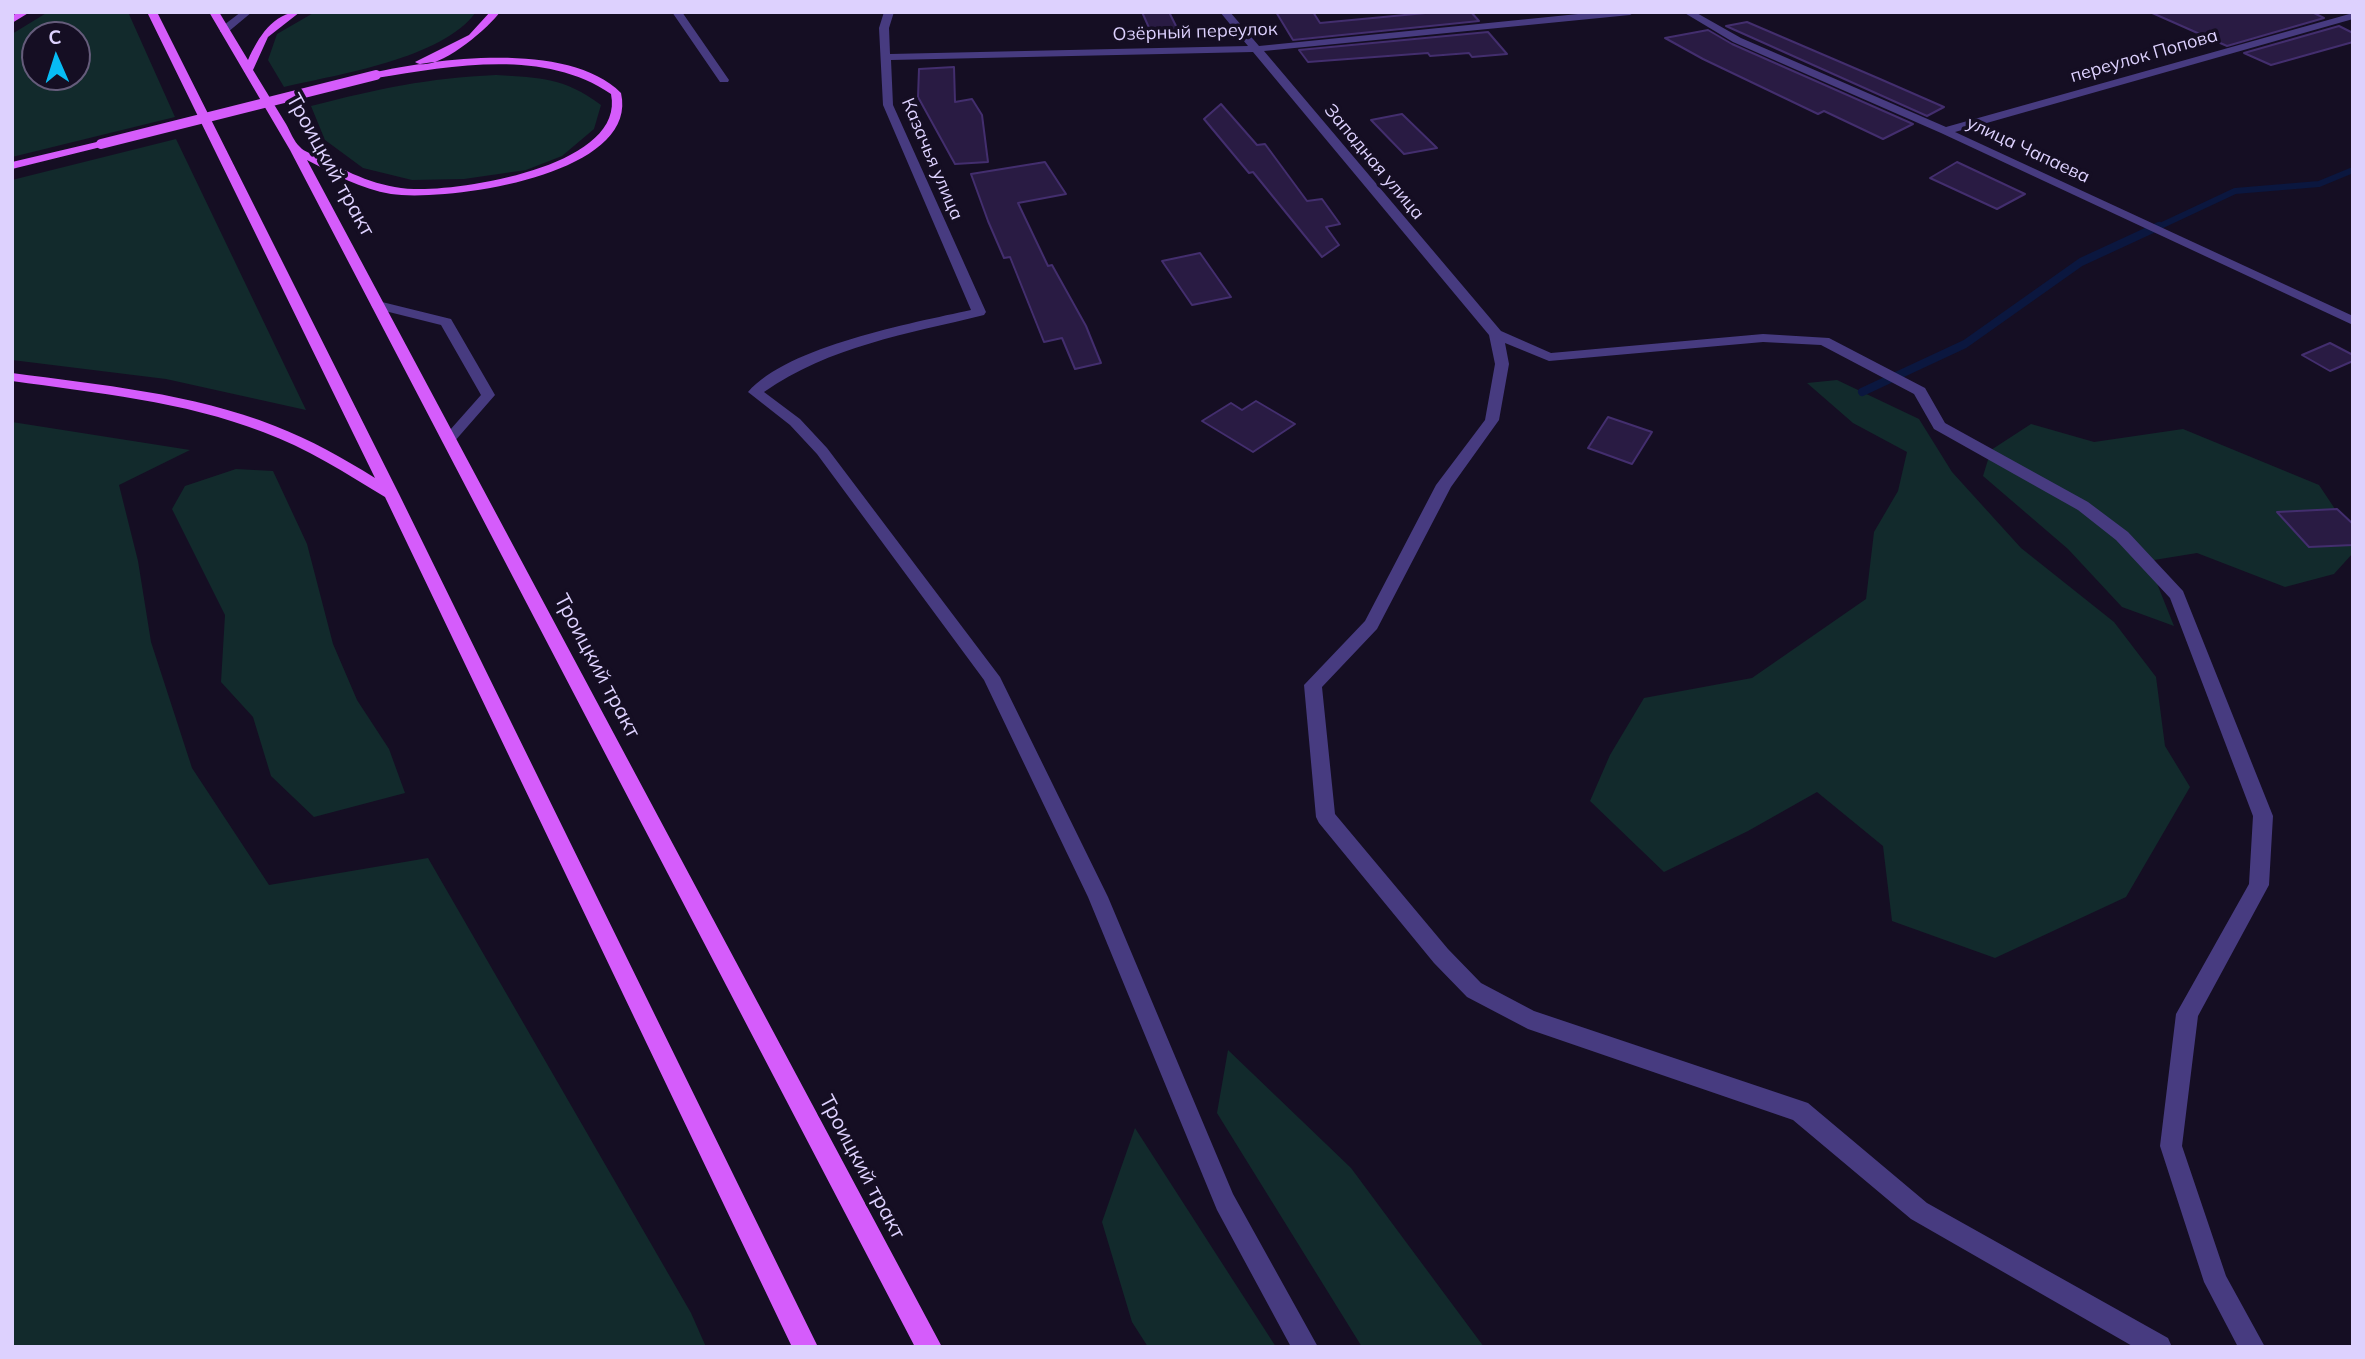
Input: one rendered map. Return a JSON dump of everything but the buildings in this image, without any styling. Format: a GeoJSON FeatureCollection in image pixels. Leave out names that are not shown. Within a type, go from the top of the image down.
{"type":"FeatureCollection","features":[{"type":"Feature","properties":{"kind":"main road"},"geometry":{"type":"LineString","coordinates":[[12,20],[25,12]]}},
{"type":"Feature","properties":{"kind":"main road"},"geometry":{"type":"LineString","coordinates":[[152,12],[391,494],[805,1347]]}},
{"type":"Feature","properties":{"kind":"main road","name":"Троицкий тракт"},"geometry":{"type":"LineString","coordinates":[[214,12],[296,150],[929,1347]]}},
{"type":"Feature","properties":{"kind":"main road"},"geometry":{"type":"LineString","coordinates":[[248,70],[264,36],[295,12]]}},
{"type":"Feature","properties":{"kind":"main road"},"geometry":{"type":"LineString","coordinates":[[12,166],[376,75],[430,58],[472,38],[489,24],[495,12]]}},
{"type":"Feature","properties":{"kind":"main road"},"geometry":{"type":"LineString","coordinates":[[296,150],[354,180],[392,191],[453,192],[504,184],[551,169],[581,153],[599,139],[618,109],[616,93],[604,81],[577,71],[540,64],[449,64],[376,75]]}},
{"type":"Feature","properties":{"kind":"main road"},"geometry":{"type":"LineString","coordinates":[[12,377],[142,396],[232,416],[304,443],[391,494]]}},
{"type":"Feature","properties":{"kind":"street"},"geometry":{"type":"LineString","coordinates":[[224,30],[247,12]]}},
{"type":"Feature","properties":{"kind":"street"},"geometry":{"type":"LineString","coordinates":[[677,12],[724,80]]}},
{"type":"Feature","properties":{"kind":"street","name":"Казачья улица"},"geometry":{"type":"LineString","coordinates":[[889,12],[884,28],[888,106],[979,312],[833,350],[779,373],[755,392],[795,422],[822,451],[991,677],[1098,897],[1225,1202],[1305,1347]]}},
{"type":"Feature","properties":{"kind":"street","name":"Западная улица"},"geometry":{"type":"LineString","coordinates":[[1225,12],[1496,334]]}},
{"type":"Feature","properties":{"kind":"street","name":"Озёрный переулок"},"geometry":{"type":"LineString","coordinates":[[885,57],[1257,49],[1630,12]]}},
{"type":"Feature","properties":{"kind":"street","name":"улица Чапаева"},"geometry":{"type":"LineString","coordinates":[[1688,12],[1737,40],[1945,131],[2353,321]]}},
{"type":"Feature","properties":{"kind":"street","name":"переулок Попова"},"geometry":{"type":"LineString","coordinates":[[1945,131],[2353,16]]}},
{"type":"Feature","properties":{"kind":"street"},"geometry":{"type":"LineString","coordinates":[[378,306],[446,321],[488,395],[449,439]]}},
{"type":"Feature","properties":{"kind":"street"},"geometry":{"type":"LineString","coordinates":[[1496,334],[1502,364],[1492,420],[1444,485],[1371,625],[1313,685],[1326,817],[1441,956],[1474,990],[1528,1019],[1800,1111],[1919,1211],[2159,1347]]}},
{"type":"Feature","properties":{"kind":"street"},"geometry":{"type":"LineString","coordinates":[[1496,334],[1549,357],[1763,338],[1824,341],[1920,391],[1939,426],[2083,506],[2122,536],[2177,595],[2263,816],[2259,885],[2187,1014],[2171,1146],[2216,1282],[2252,1347]]}},
{"type":"Feature","properties":{"kind":"green space"},"geometry":{"type":"Polygon","coordinates":[[[48,12],[128,12],[175,117],[12,157],[12,34],[21,28],[21,91],[91,91],[91,21],[33,21],[48,12]]]}},
{"type":"Feature","properties":{"kind":"green space"},"geometry":{"type":"Polygon","coordinates":[[[315,12],[476,12],[460,28],[415,53],[360,70],[284,87],[268,60],[277,34],[315,12]]]}},
{"type":"Feature","properties":{"kind":"green space"},"geometry":{"type":"Polygon","coordinates":[[[496,75],[539,78],[575,89],[601,105],[594,129],[562,156],[526,170],[464,179],[412,180],[363,168],[325,140],[311,106],[403,85],[496,75]]]}},
{"type":"Feature","properties":{"kind":"green space"},"geometry":{"type":"Polygon","coordinates":[[[176,139],[306,410],[166,379],[12,360],[12,180],[176,139]]]}},
{"type":"Feature","properties":{"kind":"green space"},"geometry":{"type":"Polygon","coordinates":[[[1837,380],[1919,419],[1952,472],[2021,548],[2114,622],[2156,677],[2165,746],[2190,787],[2126,897],[1995,958],[1892,921],[1883,846],[1817,792],[1748,831],[1664,872],[1590,801],[1610,755],[1644,698],[1752,678],[1866,599],[1874,532],[1898,491],[1907,452],[1853,423],[1807,383],[1837,380]]]}},
{"type":"Feature","properties":{"kind":"green space"},"geometry":{"type":"Polygon","coordinates":[[[12,422],[190,450],[119,485],[138,561],[151,642],[192,768],[269,885],[428,858],[691,1313],[706,1347],[12,1347],[12,422]]]}},
{"type":"Feature","properties":{"kind":"green space"},"geometry":{"type":"Polygon","coordinates":[[[2031,424],[2094,442],[2183,429],[2319,485],[2353,536],[2353,553],[2334,574],[2285,587],[2197,553],[2148,561],[2174,626],[2122,607],[2068,549],[1983,476],[1991,450],[2031,424]]]}},
{"type":"Feature","properties":{"kind":"green space"},"geometry":{"type":"Polygon","coordinates":[[[236,469],[273,471],[307,544],[333,644],[357,700],[389,749],[405,793],[314,817],[271,776],[253,717],[221,682],[225,615],[172,509],[185,486],[236,469]]]}},
{"type":"Feature","properties":{"kind":"green space"},"geometry":{"type":"Polygon","coordinates":[[[1228,1050],[1351,1168],[1484,1347],[1362,1347],[1217,1113],[1228,1050]]]}},
{"type":"Feature","properties":{"kind":"green space"},"geometry":{"type":"Polygon","coordinates":[[[1135,1128],[1276,1347],[1148,1347],[1132,1322],[1102,1222],[1135,1128]]]}},
{"type":"Feature","properties":{"kind":"waterway"},"geometry":{"type":"LineString","coordinates":[[2156,228],[2235,191],[2319,184],[2353,170]]}},
{"type":"Feature","properties":{"kind":"waterway"},"geometry":{"type":"LineString","coordinates":[[1862,392],[1965,344],[2081,262],[2159,226]]}}]}
